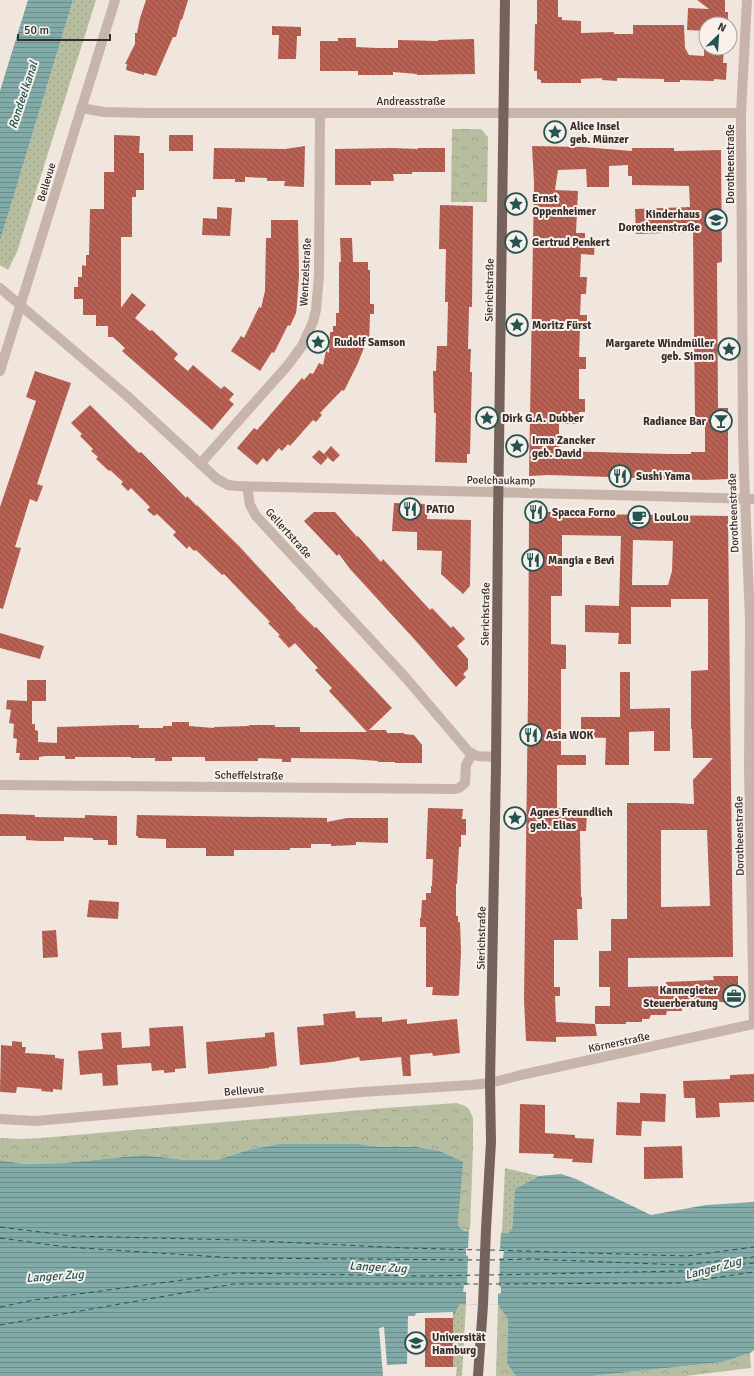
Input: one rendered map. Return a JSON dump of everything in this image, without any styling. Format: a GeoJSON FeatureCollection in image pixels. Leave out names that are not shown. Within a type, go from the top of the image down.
{"type":"FeatureCollection","features":[{"type":"Feature","properties":{"kind":"main road","name":"Sierichstraße"},"geometry":{"type":"LineString","coordinates":[[478,1376],[484,1305],[486,1229],[491,1142],[490,1083],[492,1052],[505,0]]}},
{"type":"Feature","properties":{"kind":"street","name":"Bellevue"},"geometry":{"type":"LineString","coordinates":[[0,371],[115,0]]}},
{"type":"Feature","properties":{"kind":"street","name":"Dorotheenstraße"},"geometry":{"type":"LineString","coordinates":[[747,0],[741,113],[744,472],[750,499],[749,768],[754,1024]]}},
{"type":"Feature","properties":{"kind":"street","name":"Andreasstraße"},"geometry":{"type":"LineString","coordinates":[[82,108],[104,112],[504,114],[741,113]]}},
{"type":"Feature","properties":{"kind":"street","name":"Wentzelstraße"},"geometry":{"type":"LineString","coordinates":[[200,464],[288,365],[302,346],[313,322],[316,310],[319,275],[320,113]]}},
{"type":"Feature","properties":{"kind":"street"},"geometry":{"type":"LineString","coordinates":[[0,288],[111,382],[200,464],[224,484],[232,486],[247,486]]}},
{"type":"Feature","properties":{"kind":"street","name":"Poelchaukamp"},"geometry":{"type":"LineString","coordinates":[[247,486],[750,499]]}},
{"type":"Feature","properties":{"kind":"street","name":"Gellertstraße"},"geometry":{"type":"LineString","coordinates":[[247,486],[250,505],[256,516],[406,678],[472,754]]}},
{"type":"Feature","properties":{"kind":"street"},"geometry":{"type":"LineString","coordinates":[[472,754],[477,756],[496,757]]}},
{"type":"Feature","properties":{"kind":"street","name":"Scheffelstraße"},"geometry":{"type":"LineString","coordinates":[[0,785],[456,789],[465,783],[466,765],[472,754]]}},
{"type":"Feature","properties":{"kind":"street","name":"Körnerstraße"},"geometry":{"type":"LineString","coordinates":[[490,1083],[754,1024]]}},
{"type":"Feature","properties":{"kind":"street","name":"Bellevue"},"geometry":{"type":"LineString","coordinates":[[0,1119],[35,1121],[362,1092],[490,1083]]}},
{"type":"Feature","properties":{"kind":"green space"},"geometry":{"type":"Polygon","coordinates":[[[73,0],[96,0],[17,252],[8,270],[0,265],[0,241],[73,0]]]}},
{"type":"Feature","properties":{"kind":"green space"},"geometry":{"type":"Polygon","coordinates":[[[452,129],[481,129],[488,137],[487,202],[451,202],[452,129]]]}},
{"type":"Feature","properties":{"kind":"green space"},"geometry":{"type":"Polygon","coordinates":[[[457,1103],[469,1109],[473,1118],[470,1231],[462,1230],[458,1224],[462,1162],[440,1151],[417,1147],[380,1147],[359,1144],[278,1144],[248,1150],[217,1160],[186,1160],[144,1155],[64,1163],[24,1164],[0,1160],[0,1138],[41,1138],[457,1103]]]}},
{"type":"Feature","properties":{"kind":"green space"},"geometry":{"type":"Polygon","coordinates":[[[505,1168],[539,1176],[515,1189],[512,1230],[509,1233],[502,1233],[505,1168]]]}},
{"type":"Feature","properties":{"kind":"green space"},"geometry":{"type":"Polygon","coordinates":[[[458,1304],[466,1304],[462,1376],[456,1376],[453,1367],[453,1318],[458,1304]]]}},
{"type":"Feature","properties":{"kind":"green space"},"geometry":{"type":"Polygon","coordinates":[[[498,1305],[508,1319],[507,1364],[516,1376],[496,1376],[498,1305]]]}},
{"type":"Feature","properties":{"kind":"green space"},"geometry":{"type":"Polygon","coordinates":[[[750,1353],[751,1368],[686,1376],[592,1376],[723,1362],[750,1353]]]}},
{"type":"Feature","properties":{"kind":"water","name":"Rondeelkanal"},"geometry":{"type":"Polygon","coordinates":[[[28,0],[73,0],[0,241],[0,91],[28,0]]]}},
{"type":"Feature","properties":{"kind":"water","name":"Langer Zug"},"geometry":{"type":"Polygon","coordinates":[[[278,1144],[359,1144],[380,1147],[417,1147],[440,1151],[463,1162],[458,1224],[464,1231],[508,1233],[512,1230],[515,1189],[539,1176],[561,1174],[576,1179],[651,1215],[706,1205],[754,1202],[754,1350],[750,1353],[723,1362],[592,1376],[516,1376],[507,1364],[508,1319],[498,1305],[459,1304],[453,1318],[425,1318],[425,1366],[457,1367],[456,1376],[0,1376],[0,1160],[24,1164],[64,1163],[144,1155],[186,1160],[217,1160],[248,1150],[278,1144]]]}},
{"type":"Feature","properties":{"kind":"pier"},"geometry":{"type":"Polygon","coordinates":[[[469,1229],[501,1231],[500,1249],[504,1250],[503,1258],[500,1258],[499,1286],[501,1287],[501,1293],[498,1294],[498,1305],[466,1304],[466,1292],[463,1292],[464,1285],[467,1285],[468,1256],[466,1255],[466,1248],[468,1248],[469,1229]]]}},
{"type":"Feature","properties":{"kind":"pier","name":"Universität Hamburg"},"geometry":{"type":"Polygon","coordinates":[[[453,1312],[453,1318],[425,1318],[425,1366],[457,1367],[456,1376],[383,1376],[379,1328],[384,1327],[387,1365],[407,1364],[408,1316],[415,1316],[416,1313],[453,1312]]]}},
{"type":"Feature","properties":{"kind":"building"},"geometry":{"type":"Polygon","coordinates":[[[146,0],[188,0],[176,37],[173,37],[156,76],[144,73],[144,75],[126,70],[127,64],[125,64],[135,44],[135,33],[137,33],[146,0]]]}},
{"type":"Feature","properties":{"kind":"building"},"geometry":{"type":"Polygon","coordinates":[[[537,0],[558,0],[558,17],[562,17],[562,20],[581,21],[581,33],[614,32],[614,34],[633,34],[633,25],[684,25],[685,48],[689,55],[723,56],[723,63],[727,63],[726,80],[680,80],[680,82],[664,82],[664,79],[617,78],[617,81],[602,80],[602,78],[581,79],[581,83],[541,83],[541,80],[537,79],[537,71],[534,71],[535,24],[537,24],[537,0]]]}},
{"type":"Feature","properties":{"kind":"building"},"geometry":{"type":"Polygon","coordinates":[[[697,0],[725,0],[725,12],[728,12],[728,16],[698,16],[698,31],[687,30],[688,8],[709,9],[697,0]]]}},
{"type":"Feature","properties":{"kind":"building"},"geometry":{"type":"Polygon","coordinates":[[[272,26],[301,27],[301,36],[297,36],[296,59],[278,59],[279,35],[272,35],[272,26]]]}},
{"type":"Feature","properties":{"kind":"building"},"geometry":{"type":"Polygon","coordinates":[[[338,38],[356,38],[356,47],[377,48],[398,48],[398,40],[438,41],[474,39],[475,74],[417,75],[393,72],[393,75],[358,75],[358,71],[320,71],[320,41],[338,41],[338,38]]]}},
{"type":"Feature","properties":{"kind":"building"},"geometry":{"type":"Polygon","coordinates":[[[114,135],[140,136],[139,153],[144,153],[144,190],[136,190],[136,197],[132,197],[132,237],[121,237],[121,308],[132,293],[146,305],[135,318],[150,331],[152,330],[178,354],[174,359],[188,371],[193,365],[221,389],[224,386],[234,394],[229,400],[234,404],[212,430],[122,351],[125,348],[113,337],[108,337],[108,326],[96,326],[96,315],[83,315],[83,299],[74,299],[74,287],[78,287],[78,277],[82,277],[82,265],[86,266],[86,255],[89,255],[90,209],[104,209],[104,172],[114,172],[114,135]]]}},
{"type":"Feature","properties":{"kind":"building"},"geometry":{"type":"Polygon","coordinates":[[[169,135],[193,135],[193,151],[169,151],[169,135]]]}},
{"type":"Feature","properties":{"kind":"building"},"geometry":{"type":"Polygon","coordinates":[[[305,146],[304,187],[284,186],[285,181],[267,181],[267,178],[245,177],[245,182],[235,182],[235,179],[213,179],[214,148],[285,149],[305,146]]]}},
{"type":"Feature","properties":{"kind":"building"},"geometry":{"type":"Polygon","coordinates":[[[532,146],[582,147],[632,151],[632,148],[674,148],[674,151],[721,150],[722,262],[717,263],[718,408],[728,408],[728,479],[704,480],[548,475],[529,476],[534,183],[532,146]],[[628,165],[609,166],[609,187],[587,187],[586,169],[558,170],[555,190],[578,191],[576,233],[585,233],[585,239],[595,240],[594,255],[581,254],[580,277],[587,277],[586,294],[581,294],[580,315],[587,315],[587,329],[580,329],[579,357],[586,357],[586,369],[579,369],[579,399],[585,399],[585,412],[579,412],[579,424],[559,424],[559,451],[670,454],[705,452],[705,420],[695,420],[693,232],[636,234],[635,209],[690,207],[689,186],[632,185],[632,176],[628,176],[628,165]]]}},
{"type":"Feature","properties":{"kind":"building"},"geometry":{"type":"Polygon","coordinates":[[[445,148],[445,172],[412,172],[412,174],[393,174],[394,181],[371,181],[371,185],[335,185],[335,149],[445,148]]]}},
{"type":"Feature","properties":{"kind":"building"},"geometry":{"type":"Polygon","coordinates":[[[440,205],[473,206],[472,307],[469,307],[468,349],[471,349],[470,372],[472,372],[470,454],[467,454],[467,463],[435,462],[436,413],[434,413],[433,371],[436,371],[437,346],[447,346],[448,302],[445,302],[446,249],[439,249],[440,205]]]}},
{"type":"Feature","properties":{"kind":"building"},"geometry":{"type":"Polygon","coordinates":[[[217,207],[232,208],[230,236],[202,235],[203,218],[217,219],[217,207]]]}},
{"type":"Feature","properties":{"kind":"building"},"geometry":{"type":"Polygon","coordinates":[[[271,220],[298,220],[299,275],[297,305],[296,313],[290,326],[288,325],[274,353],[272,352],[260,371],[231,351],[241,336],[244,338],[259,307],[261,308],[265,291],[266,238],[271,238],[271,220]]]}},
{"type":"Feature","properties":{"kind":"building"},"geometry":{"type":"Polygon","coordinates":[[[340,238],[352,238],[353,262],[368,262],[368,270],[370,270],[370,304],[374,304],[374,314],[370,314],[369,345],[365,345],[344,391],[342,390],[320,413],[322,415],[316,422],[313,420],[290,446],[288,444],[282,451],[279,448],[267,462],[263,458],[257,465],[237,448],[254,428],[257,430],[302,378],[304,380],[310,373],[313,374],[319,363],[323,365],[326,351],[329,353],[330,332],[333,332],[333,326],[336,326],[336,313],[339,313],[339,262],[341,262],[340,238]]]}},
{"type":"Feature","properties":{"kind":"building"},"geometry":{"type":"Polygon","coordinates":[[[35,371],[71,383],[37,484],[43,486],[37,502],[30,499],[15,547],[21,548],[3,609],[0,608],[0,507],[36,401],[26,397],[35,371]]]}},
{"type":"Feature","properties":{"kind":"building"},"geometry":{"type":"Polygon","coordinates":[[[90,405],[139,453],[141,452],[186,498],[187,496],[239,546],[295,608],[315,628],[316,627],[392,708],[369,730],[386,730],[387,733],[404,733],[414,735],[422,745],[422,763],[395,763],[351,759],[291,758],[291,762],[282,762],[282,759],[258,758],[258,761],[205,761],[205,757],[172,757],[172,761],[155,761],[155,758],[75,757],[75,759],[65,759],[65,756],[45,756],[39,757],[39,760],[19,760],[20,753],[16,753],[17,739],[13,738],[14,724],[9,723],[11,710],[6,709],[7,700],[27,701],[27,680],[46,680],[46,701],[32,701],[32,724],[35,724],[35,730],[38,731],[38,742],[57,743],[57,727],[139,725],[139,728],[163,728],[163,726],[172,726],[172,722],[189,722],[189,726],[214,728],[249,725],[275,725],[275,727],[300,727],[300,732],[367,732],[329,691],[332,688],[315,670],[318,668],[295,643],[289,648],[278,636],[280,635],[268,623],[270,622],[224,574],[222,575],[196,550],[194,551],[189,546],[187,549],[173,535],[176,532],[157,514],[154,516],[147,510],[150,507],[131,488],[128,491],[121,484],[123,482],[96,459],[98,457],[91,451],[93,449],[80,436],[82,434],[71,423],[90,405]]]}},
{"type":"Feature","properties":{"kind":"building"},"geometry":{"type":"Polygon","coordinates":[[[331,446],[340,455],[333,462],[324,454],[331,446]]]}},
{"type":"Feature","properties":{"kind":"building"},"geometry":{"type":"Polygon","coordinates":[[[319,450],[328,457],[321,465],[312,457],[319,450]]]}},
{"type":"Feature","properties":{"kind":"building"},"geometry":{"type":"Polygon","coordinates":[[[394,503],[428,504],[427,519],[471,520],[470,586],[463,594],[441,574],[442,551],[417,550],[417,532],[392,531],[394,503]]]}},
{"type":"Feature","properties":{"kind":"building"},"geometry":{"type":"Polygon","coordinates":[[[533,511],[586,514],[728,516],[733,957],[628,958],[628,987],[666,986],[666,982],[714,980],[713,976],[738,976],[738,998],[730,998],[730,1002],[713,1002],[711,1006],[696,1009],[682,1008],[682,1011],[667,1011],[666,1015],[651,1015],[649,1019],[642,1019],[642,1022],[626,1022],[626,1024],[595,1024],[597,1036],[556,1037],[556,1042],[526,1041],[524,1000],[529,513],[533,511]],[[562,535],[562,596],[551,596],[551,644],[566,645],[566,669],[561,669],[561,755],[586,755],[586,765],[557,765],[557,808],[578,808],[578,812],[587,812],[586,831],[580,831],[582,909],[577,909],[578,940],[554,940],[554,987],[560,987],[560,996],[555,996],[556,1022],[595,1024],[595,1006],[610,1006],[610,987],[599,987],[599,951],[611,951],[611,919],[627,919],[627,803],[694,804],[693,780],[713,758],[693,758],[691,729],[691,671],[708,670],[708,599],[671,599],[671,607],[631,607],[631,644],[618,644],[619,633],[585,632],[585,605],[619,606],[621,536],[562,535]],[[633,540],[632,585],[668,585],[672,571],[673,541],[633,540]],[[661,830],[661,907],[710,906],[707,830],[661,830]]]}},
{"type":"Feature","properties":{"kind":"building"},"geometry":{"type":"Polygon","coordinates":[[[314,512],[335,512],[381,562],[383,559],[430,610],[432,608],[451,628],[453,626],[465,639],[457,646],[468,659],[468,669],[463,674],[466,677],[456,687],[350,569],[339,554],[337,556],[304,521],[314,512]]]}},
{"type":"Feature","properties":{"kind":"building"},"geometry":{"type":"Polygon","coordinates":[[[0,633],[44,646],[40,659],[0,648],[0,633]]]}},
{"type":"Feature","properties":{"kind":"building"},"geometry":{"type":"Polygon","coordinates":[[[620,672],[630,672],[630,709],[670,708],[670,751],[654,751],[654,731],[629,732],[629,765],[605,765],[606,738],[581,737],[581,717],[620,717],[620,672]]]}},
{"type":"Feature","properties":{"kind":"building"},"geometry":{"type":"Polygon","coordinates":[[[428,808],[463,809],[462,819],[466,819],[466,835],[461,835],[461,847],[459,847],[456,884],[456,916],[458,916],[458,922],[460,922],[461,952],[459,995],[457,996],[432,995],[433,987],[426,987],[426,927],[420,927],[420,918],[422,900],[426,900],[426,893],[431,893],[432,886],[433,859],[426,859],[428,808]]]}},
{"type":"Feature","properties":{"kind":"building"},"geometry":{"type":"Polygon","coordinates":[[[0,814],[35,815],[35,817],[85,818],[85,815],[117,816],[117,845],[108,845],[108,840],[93,840],[93,838],[64,837],[64,841],[41,841],[26,840],[26,836],[0,836],[0,814]]]}},
{"type":"Feature","properties":{"kind":"building"},"geometry":{"type":"Polygon","coordinates":[[[137,815],[327,818],[327,822],[347,818],[388,818],[388,843],[356,842],[356,845],[331,846],[331,844],[311,844],[311,848],[290,848],[290,850],[234,850],[234,856],[206,856],[206,848],[166,848],[166,839],[138,838],[138,836],[136,836],[137,815]]]}},
{"type":"Feature","properties":{"kind":"building"},"geometry":{"type":"Polygon","coordinates":[[[89,900],[119,902],[118,919],[87,917],[89,900]]]}},
{"type":"Feature","properties":{"kind":"building"},"geometry":{"type":"Polygon","coordinates":[[[56,930],[58,957],[43,958],[42,931],[56,930]]]}},
{"type":"Feature","properties":{"kind":"building"},"geometry":{"type":"Polygon","coordinates":[[[355,1011],[356,1018],[382,1017],[382,1022],[407,1019],[407,1024],[457,1019],[460,1053],[433,1056],[432,1053],[410,1055],[411,1076],[403,1076],[401,1057],[360,1061],[359,1057],[332,1062],[300,1065],[297,1027],[324,1025],[323,1014],[355,1011]]]}},
{"type":"Feature","properties":{"kind":"building"},"geometry":{"type":"Polygon","coordinates":[[[183,1026],[186,1068],[175,1069],[175,1072],[164,1073],[164,1070],[152,1071],[151,1063],[117,1065],[118,1085],[103,1086],[102,1073],[80,1075],[78,1051],[103,1049],[101,1033],[121,1032],[122,1048],[150,1046],[149,1028],[183,1026]]]}},
{"type":"Feature","properties":{"kind":"building"},"geometry":{"type":"Polygon","coordinates":[[[274,1032],[277,1066],[208,1074],[206,1042],[265,1037],[265,1033],[274,1032]]]}},
{"type":"Feature","properties":{"kind":"building"},"geometry":{"type":"Polygon","coordinates":[[[12,1041],[22,1042],[22,1047],[26,1047],[25,1053],[55,1055],[55,1058],[64,1059],[62,1090],[53,1089],[53,1092],[41,1091],[42,1089],[17,1087],[16,1093],[0,1092],[1,1045],[12,1046],[12,1041]]]}},
{"type":"Feature","properties":{"kind":"building"},"geometry":{"type":"Polygon","coordinates":[[[754,1074],[754,1102],[719,1103],[720,1117],[696,1118],[695,1098],[684,1098],[683,1081],[730,1079],[730,1075],[754,1074]]]}},
{"type":"Feature","properties":{"kind":"building"},"geometry":{"type":"Polygon","coordinates":[[[640,1093],[666,1094],[665,1122],[642,1121],[641,1136],[616,1135],[617,1102],[640,1103],[640,1093]]]}},
{"type":"Feature","properties":{"kind":"building"},"geometry":{"type":"Polygon","coordinates":[[[520,1104],[545,1105],[545,1133],[575,1135],[575,1138],[594,1139],[592,1163],[572,1162],[573,1159],[553,1158],[554,1154],[519,1153],[520,1104]]]}},
{"type":"Feature","properties":{"kind":"building"},"geometry":{"type":"Polygon","coordinates":[[[682,1146],[683,1178],[644,1179],[644,1147],[682,1146]]]}},
{"type":"Feature","properties":{"kind":"building"},"geometry":{"type":"Polygon","coordinates":[[[425,1318],[453,1318],[453,1367],[425,1367],[425,1318]]]}},
{"type":"Feature","properties":{"kind":"ferry route"},"geometry":{"type":"LineString","coordinates":[[0,1227],[72,1236],[239,1240],[481,1250]]}},
{"type":"Feature","properties":{"kind":"ferry route"},"geometry":{"type":"LineString","coordinates":[[0,1238],[66,1247],[235,1258],[480,1260]]}},
{"type":"Feature","properties":{"kind":"ferry route"},"geometry":{"type":"LineString","coordinates":[[490,1250],[687,1256],[754,1247]]}},
{"type":"Feature","properties":{"kind":"ferry route"},"geometry":{"type":"LineString","coordinates":[[490,1260],[532,1259],[682,1265],[754,1257]]}},
{"type":"Feature","properties":{"kind":"ferry route"},"geometry":{"type":"LineString","coordinates":[[489,1275],[681,1271],[754,1263]]}},
{"type":"Feature","properties":{"kind":"ferry route"},"geometry":{"type":"LineString","coordinates":[[487,1284],[680,1283],[754,1272]]}},
{"type":"Feature","properties":{"kind":"ferry route"},"geometry":{"type":"LineString","coordinates":[[0,1307],[34,1300],[234,1273],[424,1276],[480,1275]]}},
{"type":"Feature","properties":{"kind":"ferry route"},"geometry":{"type":"LineString","coordinates":[[0,1325],[234,1284],[478,1284]]}},
{"type":"Feature","properties":{"kind":"place","name":"Alice Insel geb. Münzer"},"geometry":{"type":"Point","coordinates":[555,132]}},
{"type":"Feature","properties":{"kind":"place","name":"Ernst Oppenheimer"},"geometry":{"type":"Point","coordinates":[516,204]}},
{"type":"Feature","properties":{"kind":"place","name":"Kinderhaus Dorotheenstraße"},"geometry":{"type":"Point","coordinates":[716,220]}},
{"type":"Feature","properties":{"kind":"place","name":"Gertrud Penkert"},"geometry":{"type":"Point","coordinates":[516,242]}},
{"type":"Feature","properties":{"kind":"place","name":"Moritz Fürst"},"geometry":{"type":"Point","coordinates":[517,325]}},
{"type":"Feature","properties":{"kind":"place","name":"Rudolf Samson"},"geometry":{"type":"Point","coordinates":[318,342]}},
{"type":"Feature","properties":{"kind":"place","name":"Margarete Windmüller geb. Simon"},"geometry":{"type":"Point","coordinates":[729,349]}},
{"type":"Feature","properties":{"kind":"place","name":"Dirk G.A. Dubber"},"geometry":{"type":"Point","coordinates":[487,418]}},
{"type":"Feature","properties":{"kind":"place","name":"Radiance Bar"},"geometry":{"type":"Point","coordinates":[721,421]}},
{"type":"Feature","properties":{"kind":"place","name":"Irma Zancker geb. David"},"geometry":{"type":"Point","coordinates":[517,446]}},
{"type":"Feature","properties":{"kind":"place","name":"Sushi Yama"},"geometry":{"type":"Point","coordinates":[620,476]}},
{"type":"Feature","properties":{"kind":"place","name":"PATIO"},"geometry":{"type":"Point","coordinates":[410,509]}},
{"type":"Feature","properties":{"kind":"place","name":"Spacca Forno"},"geometry":{"type":"Point","coordinates":[536,512]}},
{"type":"Feature","properties":{"kind":"place","name":"LouLou"},"geometry":{"type":"Point","coordinates":[639,517]}},
{"type":"Feature","properties":{"kind":"place","name":"Mangia e Bevi"},"geometry":{"type":"Point","coordinates":[533,560]}},
{"type":"Feature","properties":{"kind":"place","name":"Asia WOK"},"geometry":{"type":"Point","coordinates":[531,735]}},
{"type":"Feature","properties":{"kind":"place","name":"Agnes Freundlich geb. Elias"},"geometry":{"type":"Point","coordinates":[515,818]}},
{"type":"Feature","properties":{"kind":"place","name":"Kannegieter Steuerberatung"},"geometry":{"type":"Point","coordinates":[734,996]}},
{"type":"Feature","properties":{"kind":"place","name":"Universität Hamburg"},"geometry":{"type":"Point","coordinates":[416,1343]}}]}
